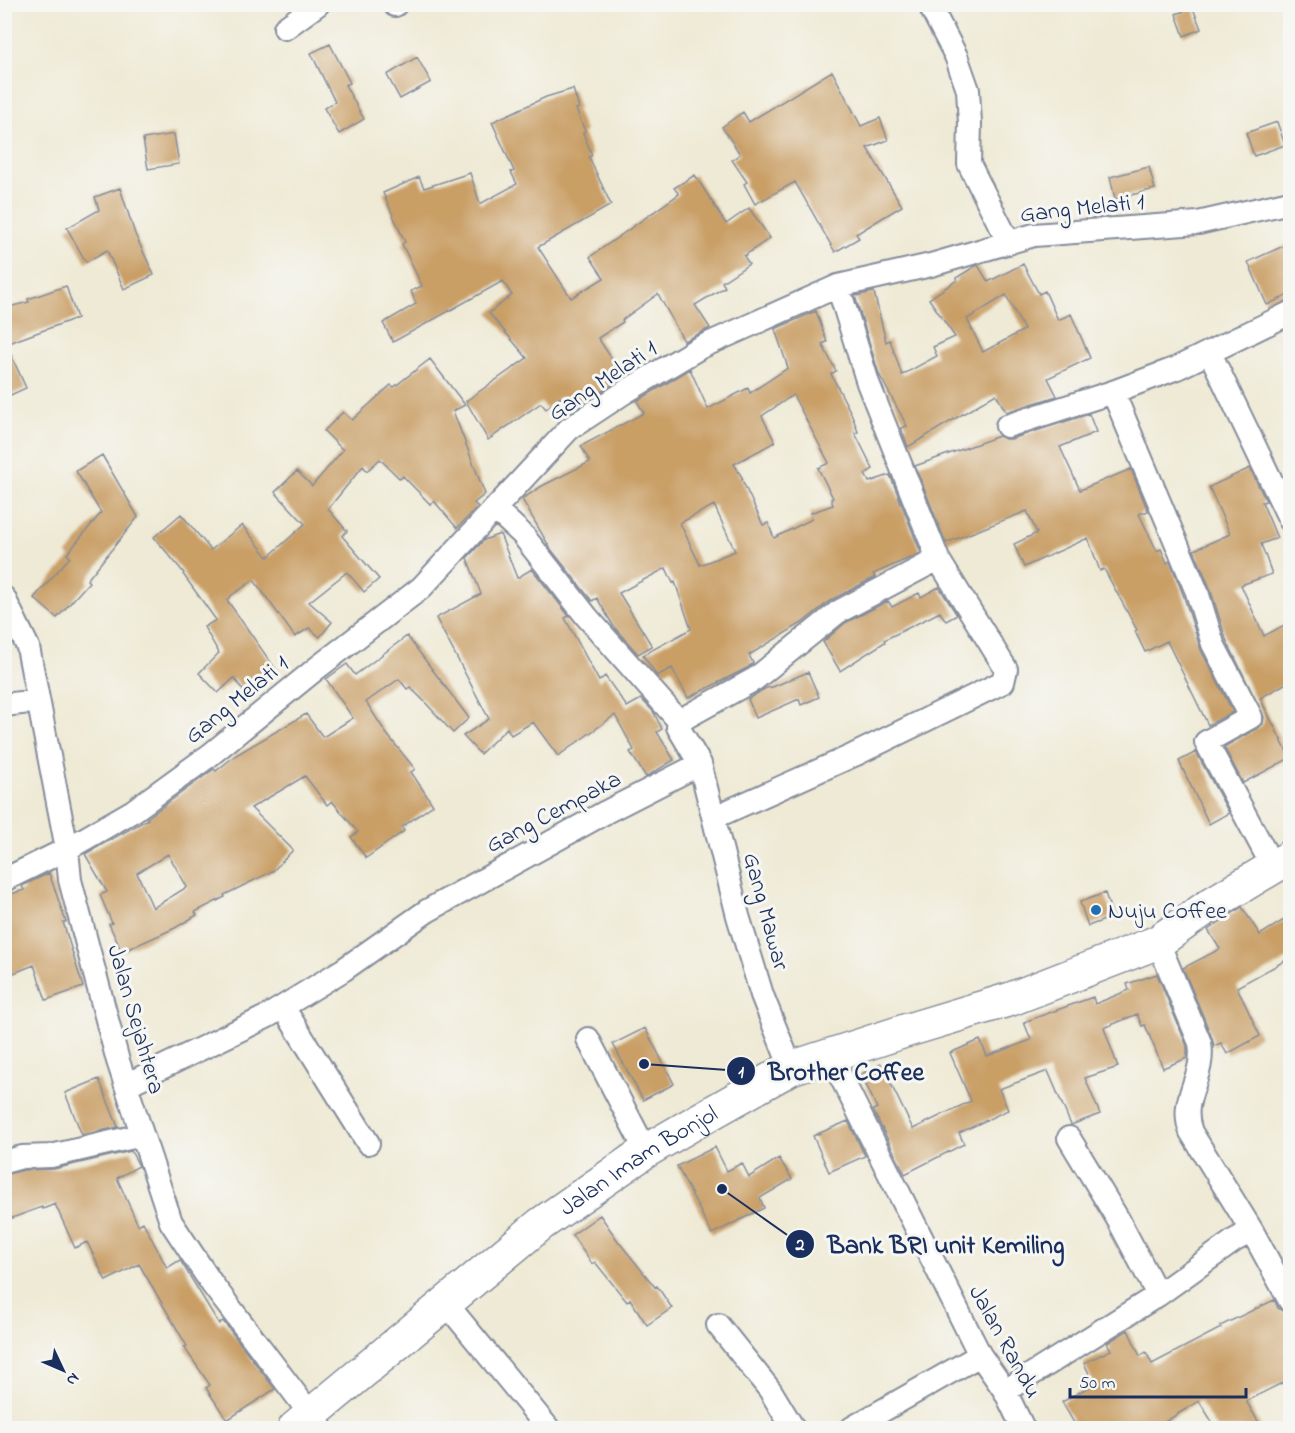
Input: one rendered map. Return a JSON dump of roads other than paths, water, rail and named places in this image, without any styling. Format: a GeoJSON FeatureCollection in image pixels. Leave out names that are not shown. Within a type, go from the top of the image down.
{"type":"FeatureCollection","features":[{"type":"Feature","properties":{"kind":"highway","name":"Jalan Imam Bonjol"},"geometry":{"type":"LineString","coordinates":[[309,1424],[445,1302],[541,1224],[646,1151],[791,1068],[1011,999],[1158,942],[1210,905],[1282,862]]}},
{"type":"Feature","properties":{"kind":"street"},"geometry":{"type":"LineString","coordinates":[[285,28],[318,4]]}},
{"type":"Feature","properties":{"kind":"street"},"geometry":{"type":"LineString","coordinates":[[929,4],[956,56],[968,90],[969,164],[1009,243]]}},
{"type":"Feature","properties":{"kind":"street","name":"Gang Melati 1"},"geometry":{"type":"LineString","coordinates":[[4,880],[67,849],[133,811],[191,769],[421,588],[569,429],[699,348],[838,286],[931,265],[1034,235],[1198,223],[1290,202]]}},
{"type":"Feature","properties":{"kind":"street"},"geometry":{"type":"LineString","coordinates":[[715,817],[854,755],[1003,682],[1006,669],[938,559],[868,383],[838,286]]}},
{"type":"Feature","properties":{"kind":"street"},"geometry":{"type":"LineString","coordinates":[[1007,426],[1113,392],[1177,368],[1290,313]]}},
{"type":"Feature","properties":{"kind":"street"},"geometry":{"type":"LineString","coordinates":[[1210,353],[1290,520]]}},
{"type":"Feature","properties":{"kind":"street"},"geometry":{"type":"LineString","coordinates":[[1113,392],[1197,592],[1213,644],[1251,717],[1206,742],[1282,862]]}},
{"type":"Feature","properties":{"kind":"street"},"geometry":{"type":"LineString","coordinates":[[496,510],[522,534],[587,617],[679,721]]}},
{"type":"Feature","properties":{"kind":"street"},"geometry":{"type":"LineString","coordinates":[[679,721],[755,679],[838,612],[938,559]]}},
{"type":"Feature","properties":{"kind":"street","name":"Jalan Sejahtera"},"geometry":{"type":"LineString","coordinates":[[4,598],[28,647],[67,849],[70,880],[126,1085],[171,1222],[309,1424]]}},
{"type":"Feature","properties":{"kind":"street"},"geometry":{"type":"LineString","coordinates":[[4,705],[38,701]]}},
{"type":"Feature","properties":{"kind":"street"},"geometry":{"type":"LineString","coordinates":[[679,721],[678,727],[700,764]]}},
{"type":"Feature","properties":{"kind":"street","name":"Gang Mawar"},"geometry":{"type":"LineString","coordinates":[[700,764],[738,916],[762,995],[791,1068]]}},
{"type":"Feature","properties":{"kind":"street","name":"Gang Cempaka"},"geometry":{"type":"LineString","coordinates":[[126,1085],[283,1006],[343,970],[427,911],[606,812],[700,764]]}},
{"type":"Feature","properties":{"kind":"street"},"geometry":{"type":"LineString","coordinates":[[1158,942],[1200,1043],[1202,1054],[1199,1074],[1187,1104],[1186,1120],[1191,1132],[1252,1231],[1290,1302]]}},
{"type":"Feature","properties":{"kind":"street"},"geometry":{"type":"LineString","coordinates":[[283,1006],[368,1143]]}},
{"type":"Feature","properties":{"kind":"street"},"geometry":{"type":"LineString","coordinates":[[588,1039],[646,1151]]}},
{"type":"Feature","properties":{"kind":"street","name":"Jalan Randu"},"geometry":{"type":"LineString","coordinates":[[830,1055],[980,1355],[1005,1391],[1023,1428]]}},
{"type":"Feature","properties":{"kind":"street"},"geometry":{"type":"LineString","coordinates":[[4,1162],[22,1157],[51,1156],[142,1135]]}},
{"type":"Feature","properties":{"kind":"street"},"geometry":{"type":"LineString","coordinates":[[1069,1138],[1119,1221],[1158,1295]]}},
{"type":"Feature","properties":{"kind":"street"},"geometry":{"type":"LineString","coordinates":[[1005,1391],[1158,1295],[1235,1240],[1252,1231]]}},
{"type":"Feature","properties":{"kind":"street"},"geometry":{"type":"LineString","coordinates":[[445,1302],[548,1428]]}},
{"type":"Feature","properties":{"kind":"street"},"geometry":{"type":"LineString","coordinates":[[718,1325],[770,1390],[793,1428]]}},
{"type":"Feature","properties":{"kind":"street"},"geometry":{"type":"LineString","coordinates":[[852,1428],[980,1355]]}},
{"type":"Feature","properties":{"kind":"place","name":"Nuju Coffee"},"geometry":{"type":"Point","coordinates":[1096,910]}},
{"type":"Feature","properties":{"kind":"place","name":"Brother Coffee"},"geometry":{"type":"Point","coordinates":[644,1064]}},
{"type":"Feature","properties":{"kind":"place","name":"Bank BRI unit Kemiling"},"geometry":{"type":"Point","coordinates":[722,1189]}}]}
